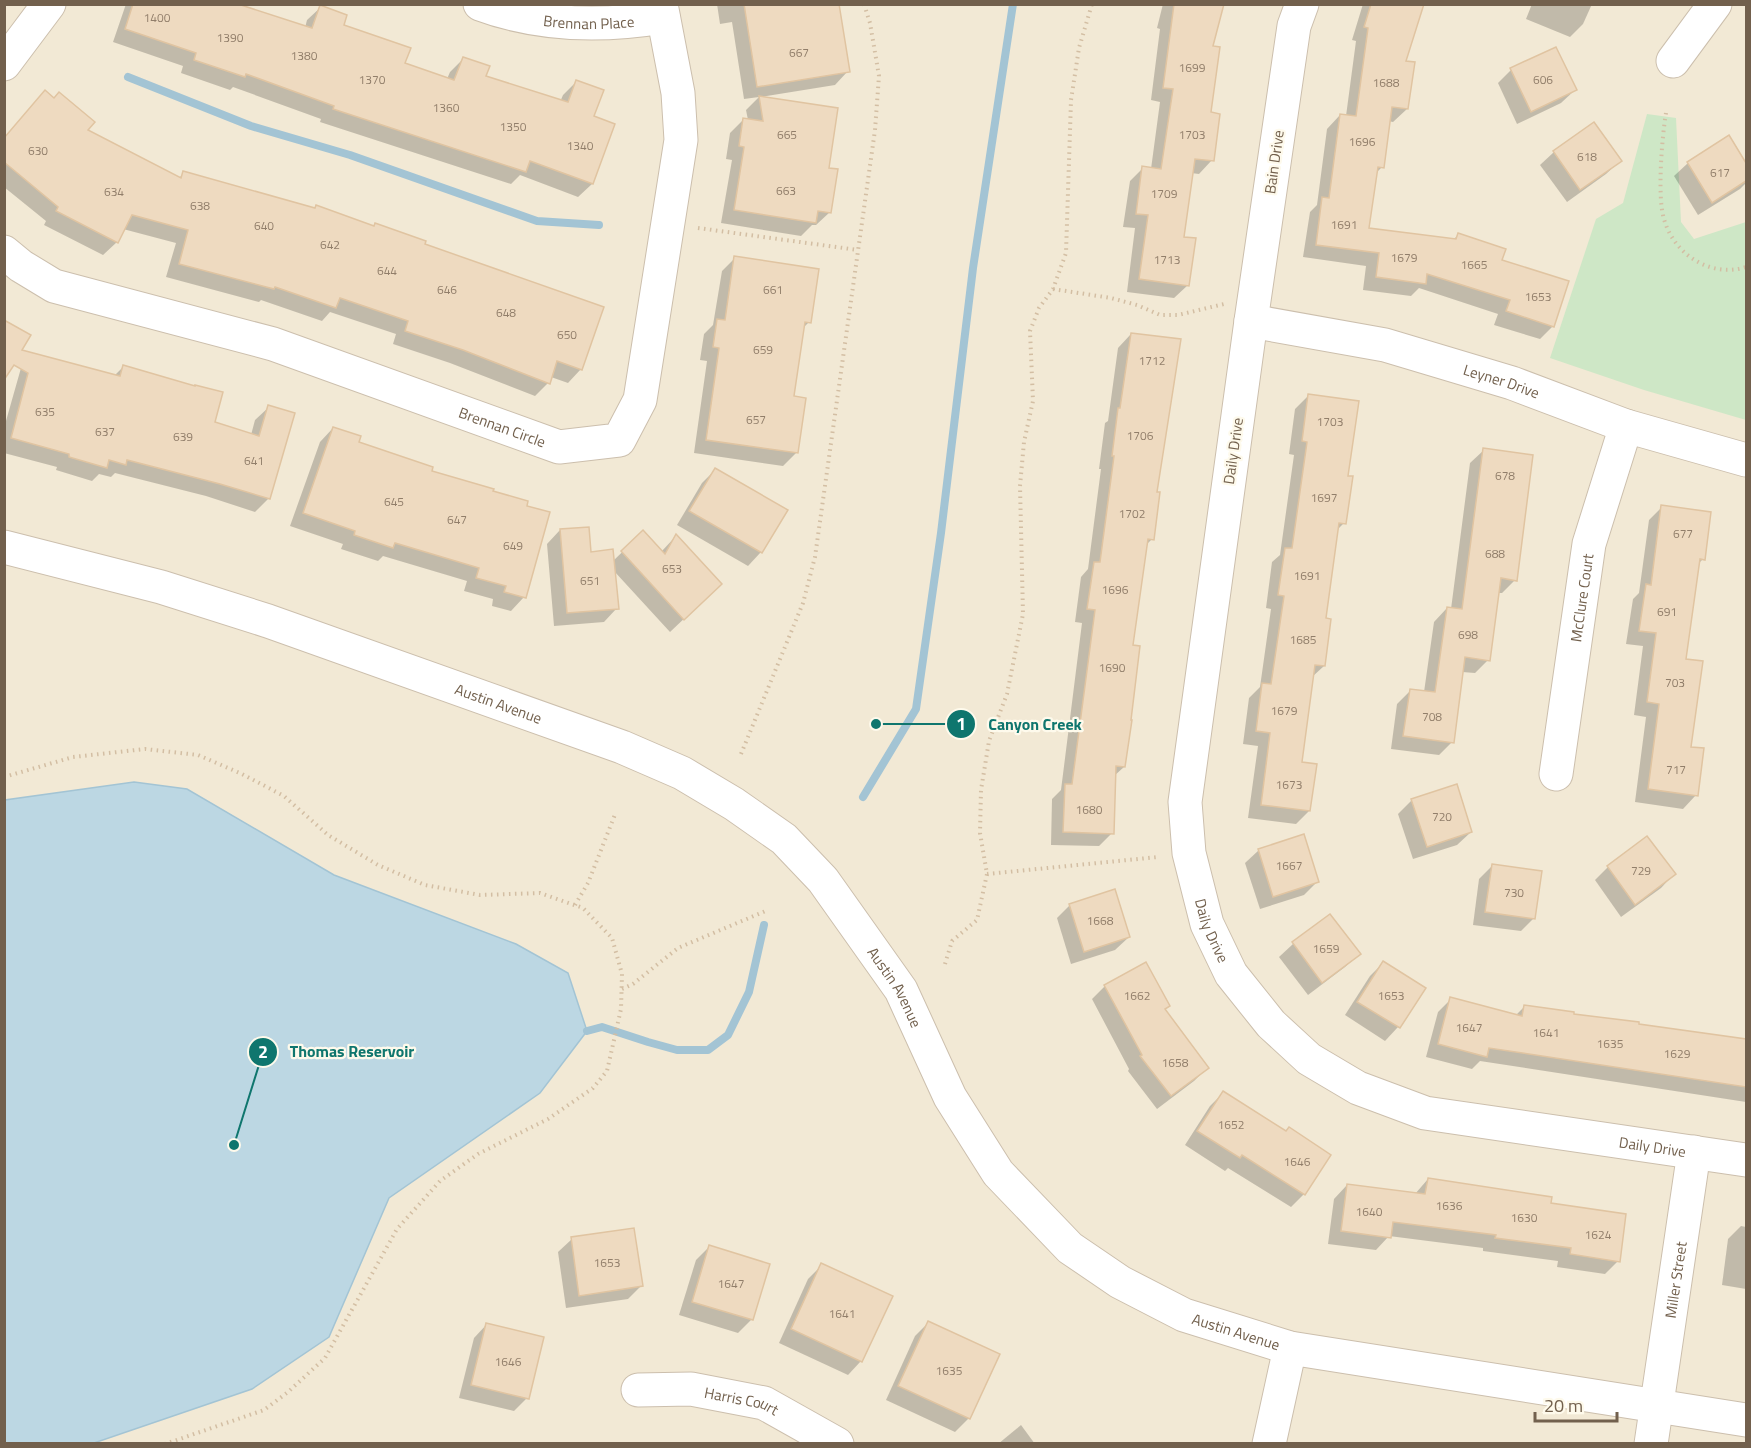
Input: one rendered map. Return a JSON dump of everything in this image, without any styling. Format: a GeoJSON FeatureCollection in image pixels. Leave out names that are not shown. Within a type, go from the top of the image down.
{"type":"FeatureCollection","features":[{"type":"Feature","properties":{"kind":"street"},"geometry":{"type":"LineString","coordinates":[[4,64],[49,4]]}},
{"type":"Feature","properties":{"kind":"street","name":"Brennan Place"},"geometry":{"type":"LineString","coordinates":[[480,4],[549,22],[634,22],[662,11]]}},
{"type":"Feature","properties":{"kind":"street","name":"Bain Drive"},"geometry":{"type":"LineString","coordinates":[[1237,313],[1294,26],[1302,4]]}},
{"type":"Feature","properties":{"kind":"street"},"geometry":{"type":"LineString","coordinates":[[1673,61],[1715,4]]}},
{"type":"Feature","properties":{"kind":"street","name":"Brennan Circle"},"geometry":{"type":"LineString","coordinates":[[4,252],[21,266],[54,286],[273,344],[560,447],[619,440],[640,400],[681,140],[678,93],[662,11]]}},
{"type":"Feature","properties":{"kind":"street","name":"Leyner Drive"},"geometry":{"type":"LineString","coordinates":[[1237,313],[1385,345],[1512,383],[1626,426],[1746,460]]}},
{"type":"Feature","properties":{"kind":"street","name":"Daily Drive"},"geometry":{"type":"LineString","coordinates":[[1237,313],[1185,802],[1189,853],[1207,924],[1231,974],[1271,1024],[1309,1059],[1358,1088],[1425,1113],[1746,1160]]}},
{"type":"Feature","properties":{"kind":"street","name":"McClure Court"},"geometry":{"type":"LineString","coordinates":[[1556,774],[1589,544],[1626,426]]}},
{"type":"Feature","properties":{"kind":"street","name":"Austin Avenue"},"geometry":{"type":"LineString","coordinates":[[4,547],[161,587],[268,621],[622,747],[682,773],[734,804],[784,838],[823,880],[900,990],[950,1096],[998,1173],[1070,1248],[1120,1282],[1184,1315],[1290,1348],[1746,1420]]}},
{"type":"Feature","properties":{"kind":"street","name":"Miller Street"},"geometry":{"type":"LineString","coordinates":[[1651,1443],[1694,1152]]}},
{"type":"Feature","properties":{"kind":"street"},"geometry":{"type":"LineString","coordinates":[[1269,1443],[1290,1348]]}},
{"type":"Feature","properties":{"kind":"street","name":"Harris Court"},"geometry":{"type":"LineString","coordinates":[[638,1390],[691,1389],[764,1403],[837,1443]]}},
{"type":"Feature","properties":{"kind":"path"},"geometry":{"type":"LineString","coordinates":[[741,754],[803,603],[815,557],[875,130],[879,76],[870,23],[864,4]]}},
{"type":"Feature","properties":{"kind":"path"},"geometry":{"type":"LineString","coordinates":[[945,964],[952,941],[976,920],[987,874],[980,833],[981,790],[989,741],[1007,694],[1023,614],[1020,486],[1024,442],[1033,401],[1030,331],[1039,308],[1053,289],[1066,253],[1071,100],[1079,48],[1092,4]]}},
{"type":"Feature","properties":{"kind":"path"},"geometry":{"type":"LineString","coordinates":[[1666,113],[1663,134],[1662,191],[1663,218],[1670,233],[1683,251],[1697,262],[1714,269],[1733,271],[1746,267]]}},
{"type":"Feature","properties":{"kind":"path"},"geometry":{"type":"LineString","coordinates":[[692,227],[858,250]]}},
{"type":"Feature","properties":{"kind":"path"},"geometry":{"type":"LineString","coordinates":[[1053,289],[1137,304],[1160,315],[1237,313]]}},
{"type":"Feature","properties":{"kind":"path"},"geometry":{"type":"LineString","coordinates":[[4,777],[73,757],[145,749],[198,755],[284,796],[328,835],[378,865],[425,885],[480,895],[540,893],[583,908],[612,938],[622,974],[621,1009],[607,1071],[593,1088],[548,1119],[478,1154],[440,1181],[397,1229],[325,1358],[288,1392],[264,1410],[165,1443]]}},
{"type":"Feature","properties":{"kind":"path"},"geometry":{"type":"LineString","coordinates":[[574,905],[588,883],[616,812]]}},
{"type":"Feature","properties":{"kind":"path"},"geometry":{"type":"LineString","coordinates":[[987,874],[1158,857]]}},
{"type":"Feature","properties":{"kind":"path"},"geometry":{"type":"LineString","coordinates":[[622,989],[633,984],[678,948],[768,910]]}},
{"type":"Feature","properties":{"kind":"shaded area"},"geometry":{"type":"Polygon","coordinates":[[[5,5],[1746,5],[1746,1443],[5,1443],[5,5]]]}},
{"type":"Feature","properties":{"kind":"green space"},"geometry":{"type":"Polygon","coordinates":[[[1647,114],[1676,118],[1681,222],[1694,239],[1746,222],[1746,420],[1644,390],[1550,358],[1596,219],[1623,203],[1647,114]]]}},
{"type":"Feature","properties":{"kind":"water"},"geometry":{"type":"Polygon","coordinates":[[[134,782],[187,789],[334,875],[516,944],[568,973],[587,1031],[540,1093],[389,1198],[329,1337],[252,1389],[94,1443],[5,1443],[5,800],[134,782]]]}},
{"type":"Feature","properties":{"kind":"building"},"geometry":{"type":"Polygon","coordinates":[[[133,4],[238,4],[312,28],[320,5],[347,15],[344,25],[411,48],[405,63],[454,80],[463,57],[490,66],[486,76],[568,102],[576,80],[604,90],[594,116],[615,124],[593,184],[530,161],[526,172],[333,109],[334,106],[246,74],[245,77],[194,60],[196,53],[125,29],[133,4]]]}},
{"type":"Feature","properties":{"kind":"building"},"geometry":{"type":"Polygon","coordinates":[[[744,4],[839,4],[850,72],[757,87],[744,4]]]}},
{"type":"Feature","properties":{"kind":"building"},"geometry":{"type":"Polygon","coordinates":[[[1174,4],[1224,4],[1213,46],[1220,47],[1211,112],[1220,114],[1214,161],[1195,159],[1184,237],[1196,238],[1189,286],[1139,279],[1148,215],[1136,214],[1142,166],[1161,169],[1173,89],[1163,88],[1174,4]]]}},
{"type":"Feature","properties":{"kind":"building"},"geometry":{"type":"Polygon","coordinates":[[[1371,4],[1424,4],[1406,61],[1415,62],[1408,109],[1392,107],[1384,168],[1378,167],[1369,228],[1456,239],[1458,233],[1506,249],[1502,260],[1569,281],[1554,327],[1506,311],[1510,300],[1427,274],[1426,284],[1376,277],[1379,253],[1316,245],[1322,197],[1329,198],[1340,114],[1356,116],[1368,28],[1364,27],[1371,4]]]}},
{"type":"Feature","properties":{"kind":"building"},"geometry":{"type":"Polygon","coordinates":[[[1556,47],[1577,90],[1531,112],[1510,68],[1556,47]]]}},
{"type":"Feature","properties":{"kind":"building"},"geometry":{"type":"Polygon","coordinates":[[[45,90],[54,98],[59,92],[95,122],[88,130],[181,178],[183,171],[315,208],[316,205],[374,226],[375,223],[426,241],[425,244],[604,307],[582,370],[557,361],[550,384],[463,350],[405,331],[408,321],[340,298],[336,308],[275,287],[274,289],[179,264],[188,230],[132,215],[118,243],[56,211],[58,207],[4,162],[4,138],[45,90]]]}},
{"type":"Feature","properties":{"kind":"building"},"geometry":{"type":"Polygon","coordinates":[[[759,96],[838,108],[829,168],[838,169],[831,213],[818,211],[816,223],[734,210],[744,147],[739,146],[743,118],[763,121],[759,96]]]}},
{"type":"Feature","properties":{"kind":"building"},"geometry":{"type":"Polygon","coordinates":[[[1594,122],[1622,161],[1580,190],[1553,151],[1594,122]]]}},
{"type":"Feature","properties":{"kind":"building"},"geometry":{"type":"Polygon","coordinates":[[[1729,135],[1746,163],[1746,181],[1712,203],[1687,162],[1729,135]]]}},
{"type":"Feature","properties":{"kind":"building"},"geometry":{"type":"Polygon","coordinates":[[[734,256],[819,269],[811,323],[805,322],[794,396],[806,398],[798,453],[706,440],[719,348],[713,347],[717,319],[725,320],[734,256]]]}},
{"type":"Feature","properties":{"kind":"building"},"geometry":{"type":"Polygon","coordinates":[[[4,320],[31,335],[22,350],[120,376],[123,365],[223,392],[215,422],[259,436],[268,405],[295,413],[270,499],[127,460],[126,465],[109,460],[107,468],[69,457],[69,454],[11,438],[28,373],[14,365],[4,380],[4,320]]]}},
{"type":"Feature","properties":{"kind":"building"},"geometry":{"type":"Polygon","coordinates":[[[1131,333],[1181,339],[1157,492],[1160,492],[1154,540],[1148,539],[1133,645],[1140,646],[1132,720],[1125,767],[1116,766],[1114,834],[1063,832],[1065,784],[1072,784],[1095,610],[1087,609],[1094,562],[1100,562],[1118,408],[1120,408],[1131,333]]]}},
{"type":"Feature","properties":{"kind":"building"},"geometry":{"type":"Polygon","coordinates":[[[1308,394],[1359,401],[1348,476],[1353,476],[1346,524],[1339,523],[1326,618],[1331,619],[1325,666],[1315,665],[1302,762],[1317,764],[1310,811],[1261,805],[1270,733],[1256,731],[1262,683],[1271,684],[1284,596],[1278,595],[1285,548],[1292,548],[1307,442],[1302,441],[1308,394]]]}},
{"type":"Feature","properties":{"kind":"building"},"geometry":{"type":"Polygon","coordinates":[[[333,427],[361,436],[359,442],[433,467],[432,471],[494,489],[493,491],[528,501],[527,506],[550,512],[526,598],[504,592],[506,586],[476,578],[479,568],[395,543],[393,548],[354,535],[355,531],[303,513],[333,427]]]}},
{"type":"Feature","properties":{"kind":"building"},"geometry":{"type":"Polygon","coordinates":[[[1483,448],[1533,455],[1517,581],[1501,578],[1490,661],[1465,657],[1454,743],[1403,736],[1410,689],[1435,692],[1447,607],[1462,609],[1483,448]]]}},
{"type":"Feature","properties":{"kind":"building"},"geometry":{"type":"Polygon","coordinates":[[[715,468],[788,510],[762,553],[689,511],[715,468]]]}},
{"type":"Feature","properties":{"kind":"building"},"geometry":{"type":"Polygon","coordinates":[[[1661,505],[1711,512],[1705,560],[1700,559],[1686,659],[1703,661],[1691,747],[1704,748],[1698,796],[1648,789],[1659,704],[1647,702],[1656,633],[1639,631],[1646,584],[1651,585],[1661,505]]]}},
{"type":"Feature","properties":{"kind":"building"},"geometry":{"type":"Polygon","coordinates":[[[589,527],[591,552],[613,549],[619,609],[567,613],[560,529],[589,527]]]}},
{"type":"Feature","properties":{"kind":"building"},"geometry":{"type":"Polygon","coordinates":[[[643,530],[665,554],[676,534],[722,584],[684,620],[621,551],[643,530]]]}},
{"type":"Feature","properties":{"kind":"building"},"geometry":{"type":"Polygon","coordinates":[[[1457,784],[1472,832],[1427,847],[1411,799],[1457,784]]]}},
{"type":"Feature","properties":{"kind":"building"},"geometry":{"type":"Polygon","coordinates":[[[1304,834],[1319,882],[1273,897],[1258,849],[1304,834]]]}},
{"type":"Feature","properties":{"kind":"building"},"geometry":{"type":"Polygon","coordinates":[[[1647,836],[1676,874],[1635,905],[1607,866],[1647,836]]]}},
{"type":"Feature","properties":{"kind":"building"},"geometry":{"type":"Polygon","coordinates":[[[1492,864],[1542,871],[1535,919],[1485,912],[1492,864]]]}},
{"type":"Feature","properties":{"kind":"building"},"geometry":{"type":"Polygon","coordinates":[[[1115,889],[1130,937],[1084,952],[1069,904],[1115,889]]]}},
{"type":"Feature","properties":{"kind":"building"},"geometry":{"type":"Polygon","coordinates":[[[1330,914],[1361,954],[1322,983],[1292,942],[1330,914]]]}},
{"type":"Feature","properties":{"kind":"building"},"geometry":{"type":"Polygon","coordinates":[[[1383,961],[1426,988],[1400,1028],[1357,1002],[1383,961]]]}},
{"type":"Feature","properties":{"kind":"building"},"geometry":{"type":"Polygon","coordinates":[[[1146,962],[1170,1006],[1165,1009],[1209,1068],[1171,1096],[1140,1056],[1142,1055],[1104,985],[1146,962]]]}},
{"type":"Feature","properties":{"kind":"building"},"geometry":{"type":"Polygon","coordinates":[[[1450,997],[1522,1016],[1524,1005],[1746,1039],[1746,1087],[1489,1048],[1487,1057],[1438,1044],[1450,997]]]}},
{"type":"Feature","properties":{"kind":"building"},"geometry":{"type":"Polygon","coordinates":[[[1223,1091],[1286,1131],[1289,1127],[1331,1155],[1305,1195],[1242,1155],[1240,1158],[1197,1131],[1223,1091]]]}},
{"type":"Feature","properties":{"kind":"building"},"geometry":{"type":"Polygon","coordinates":[[[1428,1178],[1552,1197],[1551,1203],[1626,1214],[1620,1262],[1570,1254],[1571,1248],[1495,1238],[1496,1235],[1393,1222],[1391,1238],[1341,1231],[1347,1184],[1425,1194],[1428,1178]]]}},
{"type":"Feature","properties":{"kind":"building"},"geometry":{"type":"Polygon","coordinates":[[[634,1228],[643,1286],[579,1296],[571,1237],[634,1228]]]}},
{"type":"Feature","properties":{"kind":"building"},"geometry":{"type":"Polygon","coordinates":[[[709,1245],[770,1264],[753,1320],[692,1302],[709,1245]]]}},
{"type":"Feature","properties":{"kind":"building"},"geometry":{"type":"Polygon","coordinates":[[[821,1263],[893,1296],[862,1362],[791,1329],[821,1263]]]}},
{"type":"Feature","properties":{"kind":"building"},"geometry":{"type":"Polygon","coordinates":[[[928,1321],[1000,1354],[970,1419],[898,1386],[928,1321]]]}},
{"type":"Feature","properties":{"kind":"building"},"geometry":{"type":"Polygon","coordinates":[[[486,1323],[544,1337],[529,1399],[471,1385],[486,1323]]]}},
{"type":"Feature","properties":{"kind":"waterway"},"geometry":{"type":"LineString","coordinates":[[863,797],[916,709],[941,533],[973,268],[1013,4]]}},
{"type":"Feature","properties":{"kind":"waterway"},"geometry":{"type":"LineString","coordinates":[[128,77],[251,126],[350,155],[537,221],[599,225]]}},
{"type":"Feature","properties":{"kind":"waterway"},"geometry":{"type":"LineString","coordinates":[[587,1031],[602,1027],[677,1050],[708,1050],[728,1035],[749,992],[764,925]]}},
{"type":"Feature","properties":{"kind":"place","name":"Canyon Creek"},"geometry":{"type":"Point","coordinates":[876,724]}},
{"type":"Feature","properties":{"kind":"place","name":"Thomas Reservoir"},"geometry":{"type":"Point","coordinates":[234,1145]}}]}
